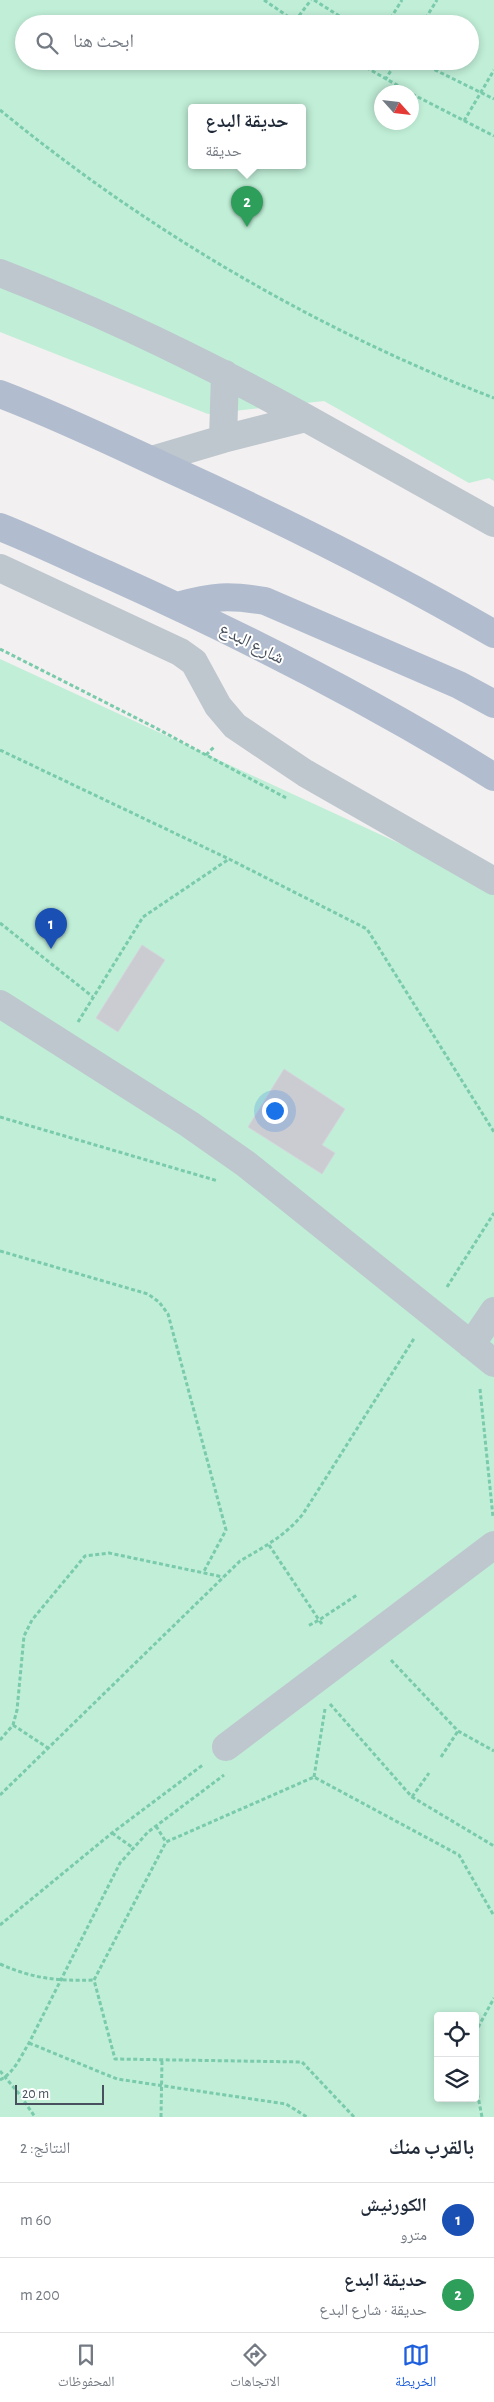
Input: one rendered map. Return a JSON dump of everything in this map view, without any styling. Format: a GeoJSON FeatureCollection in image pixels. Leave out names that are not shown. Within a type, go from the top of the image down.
{"type":"FeatureCollection","features":[{"type":"Feature","properties":{"kind":"main road"},"geometry":{"type":"LineString","coordinates":[[2,396],[152,460],[272,516],[440,603],[494,634]]}},
{"type":"Feature","properties":{"kind":"main road","name":"شارع البدع"},"geometry":{"type":"LineString","coordinates":[[0,527],[177,606],[288,662],[450,750],[494,777]]}},
{"type":"Feature","properties":{"kind":"main road"},"geometry":{"type":"LineString","coordinates":[[177,606],[209,597],[236,596],[265,602],[420,668],[494,704]]}},
{"type":"Feature","properties":{"kind":"lane"},"geometry":{"type":"LineString","coordinates":[[0,273],[87,308],[225,374],[494,522]]}},
{"type":"Feature","properties":{"kind":"lane"},"geometry":{"type":"LineString","coordinates":[[223,439],[225,374]]}},
{"type":"Feature","properties":{"kind":"lane"},"geometry":{"type":"LineString","coordinates":[[152,460],[223,439],[306,418]]}},
{"type":"Feature","properties":{"kind":"lane"},"geometry":{"type":"LineString","coordinates":[[0,568],[180,652],[194,662],[218,706],[235,726],[305,773],[494,881]]}},
{"type":"Feature","properties":{"kind":"lane"},"geometry":{"type":"LineString","coordinates":[[0,1004],[189,1124],[240,1159],[494,1363]]}},
{"type":"Feature","properties":{"kind":"lane"},"geometry":{"type":"LineString","coordinates":[[471,1345],[494,1311]]}},
{"type":"Feature","properties":{"kind":"lane"},"geometry":{"type":"LineString","coordinates":[[226,1747],[494,1545]]}},
{"type":"Feature","properties":{"kind":"path"},"geometry":{"type":"LineString","coordinates":[[264,0],[286,15]]}},
{"type":"Feature","properties":{"kind":"path"},"geometry":{"type":"LineString","coordinates":[[302,15],[313,0],[337,15]]}},
{"type":"Feature","properties":{"kind":"path"},"geometry":{"type":"LineString","coordinates":[[392,15],[402,0]]}},
{"type":"Feature","properties":{"kind":"path"},"geometry":{"type":"LineString","coordinates":[[428,15],[437,0]]}},
{"type":"Feature","properties":{"kind":"path"},"geometry":{"type":"LineString","coordinates":[[371,70],[395,85]]}},
{"type":"Feature","properties":{"kind":"path"},"geometry":{"type":"LineString","coordinates":[[385,80],[391,70]]}},
{"type":"Feature","properties":{"kind":"path"},"geometry":{"type":"LineString","coordinates":[[435,70],[494,99]]}},
{"type":"Feature","properties":{"kind":"path"},"geometry":{"type":"LineString","coordinates":[[464,122],[494,70]]}},
{"type":"Feature","properties":{"kind":"path"},"geometry":{"type":"LineString","coordinates":[[419,98],[494,136]]}},
{"type":"Feature","properties":{"kind":"path"},"geometry":{"type":"LineString","coordinates":[[0,110],[106,190],[186,242],[268,291],[337,328],[494,398]]}},
{"type":"Feature","properties":{"kind":"path"},"geometry":{"type":"LineString","coordinates":[[0,650],[154,727],[292,801]]}},
{"type":"Feature","properties":{"kind":"path"},"geometry":{"type":"LineString","coordinates":[[0,750],[229,859],[367,929],[494,1132]]}},
{"type":"Feature","properties":{"kind":"path"},"geometry":{"type":"LineString","coordinates":[[64,1045],[143,917],[229,859]]}},
{"type":"Feature","properties":{"kind":"path"},"geometry":{"type":"LineString","coordinates":[[0,924],[93,997]]}},
{"type":"Feature","properties":{"kind":"path"},"geometry":{"type":"LineString","coordinates":[[0,1117],[224,1183]]}},
{"type":"Feature","properties":{"kind":"path"},"geometry":{"type":"LineString","coordinates":[[431,1312],[494,1213]]}},
{"type":"Feature","properties":{"kind":"path"},"geometry":{"type":"LineString","coordinates":[[0,1251],[148,1294],[159,1302],[168,1314],[226,1530],[203,1573]]}},
{"type":"Feature","properties":{"kind":"path"},"geometry":{"type":"LineString","coordinates":[[0,1795],[240,1561],[269,1545],[289,1530],[303,1514],[417,1334],[424,1341]]}},
{"type":"Feature","properties":{"kind":"path"},"geometry":{"type":"LineString","coordinates":[[474,1384],[482,1390],[494,1522]]}},
{"type":"Feature","properties":{"kind":"path"},"geometry":{"type":"LineString","coordinates":[[269,1545],[322,1624]]}},
{"type":"Feature","properties":{"kind":"path"},"geometry":{"type":"LineString","coordinates":[[0,1740],[12,1725],[17,1710],[24,1636],[32,1620],[85,1556],[109,1553],[223,1577]]}},
{"type":"Feature","properties":{"kind":"path"},"geometry":{"type":"LineString","coordinates":[[308,1626],[357,1595]]}},
{"type":"Feature","properties":{"kind":"path"},"geometry":{"type":"LineString","coordinates":[[386,1654],[458,1731],[494,1752]]}},
{"type":"Feature","properties":{"kind":"path"},"geometry":{"type":"LineString","coordinates":[[314,1777],[326,1699],[412,1797],[494,1846]]}},
{"type":"Feature","properties":{"kind":"path"},"geometry":{"type":"LineString","coordinates":[[12,1725],[48,1748]]}},
{"type":"Feature","properties":{"kind":"path"},"geometry":{"type":"LineString","coordinates":[[441,1757],[458,1731]]}},
{"type":"Feature","properties":{"kind":"path"},"geometry":{"type":"LineString","coordinates":[[0,1925],[112,1833],[226,1747]]}},
{"type":"Feature","properties":{"kind":"path"},"geometry":{"type":"LineString","coordinates":[[412,1797],[429,1773]]}},
{"type":"Feature","properties":{"kind":"path"},"geometry":{"type":"LineString","coordinates":[[0,2080],[6,2077],[16,2065],[29,2043],[120,1863],[132,1847],[156,1826],[226,1774]]}},
{"type":"Feature","properties":{"kind":"path"},"geometry":{"type":"LineString","coordinates":[[314,1777],[166,1842],[94,1980],[115,2059],[302,2062],[354,2117]]}},
{"type":"Feature","properties":{"kind":"path"},"geometry":{"type":"LineString","coordinates":[[314,1777],[459,1855],[494,1916]]}},
{"type":"Feature","properties":{"kind":"path"},"geometry":{"type":"LineString","coordinates":[[156,1826],[166,1842]]}},
{"type":"Feature","properties":{"kind":"path"},"geometry":{"type":"LineString","coordinates":[[112,1833],[132,1847]]}},
{"type":"Feature","properties":{"kind":"path"},"geometry":{"type":"LineString","coordinates":[[0,1964],[22,1974],[60,1981],[94,1980]]}},
{"type":"Feature","properties":{"kind":"path"},"geometry":{"type":"LineString","coordinates":[[479,2026],[494,1998]]}},
{"type":"Feature","properties":{"kind":"path"},"geometry":{"type":"LineString","coordinates":[[29,2043],[117,2079],[286,2104],[307,2117]]}},
{"type":"Feature","properties":{"kind":"path"},"geometry":{"type":"LineString","coordinates":[[161,2117],[162,2060]]}},
{"type":"Feature","properties":{"kind":"path"},"geometry":{"type":"LineString","coordinates":[[0,2071],[35,2117]]}},
{"type":"Feature","properties":{"kind":"path"},"geometry":{"type":"LineString","coordinates":[[479,2101],[482,2117]]}},
{"type":"Feature","properties":{"kind":"green space"},"geometry":{"type":"Polygon","coordinates":[[[0,0],[494,0],[494,481],[489,478],[469,483],[324,401],[208,414],[0,332],[0,0]]]}},
{"type":"Feature","properties":{"kind":"green space"},"geometry":{"type":"Polygon","coordinates":[[[0,659],[494,887],[494,2117],[0,2117],[0,659]]]}},
{"type":"Feature","properties":{"kind":"building"},"geometry":{"type":"Polygon","coordinates":[[[142,945],[165,960],[118,1032],[96,1018],[142,945]]]}},
{"type":"Feature","properties":{"kind":"building"},"geometry":{"type":"Polygon","coordinates":[[[284,1069],[345,1109],[322,1145],[335,1153],[322,1174],[248,1127],[284,1069]]]}},
{"type":"Feature","properties":{"kind":"place","name":"حديقة البدع"},"geometry":{"type":"Point","coordinates":[247,227]}},
{"type":"Feature","properties":{"kind":"place","name":"الكورنيش"},"geometry":{"type":"Point","coordinates":[51,949]}}]}
